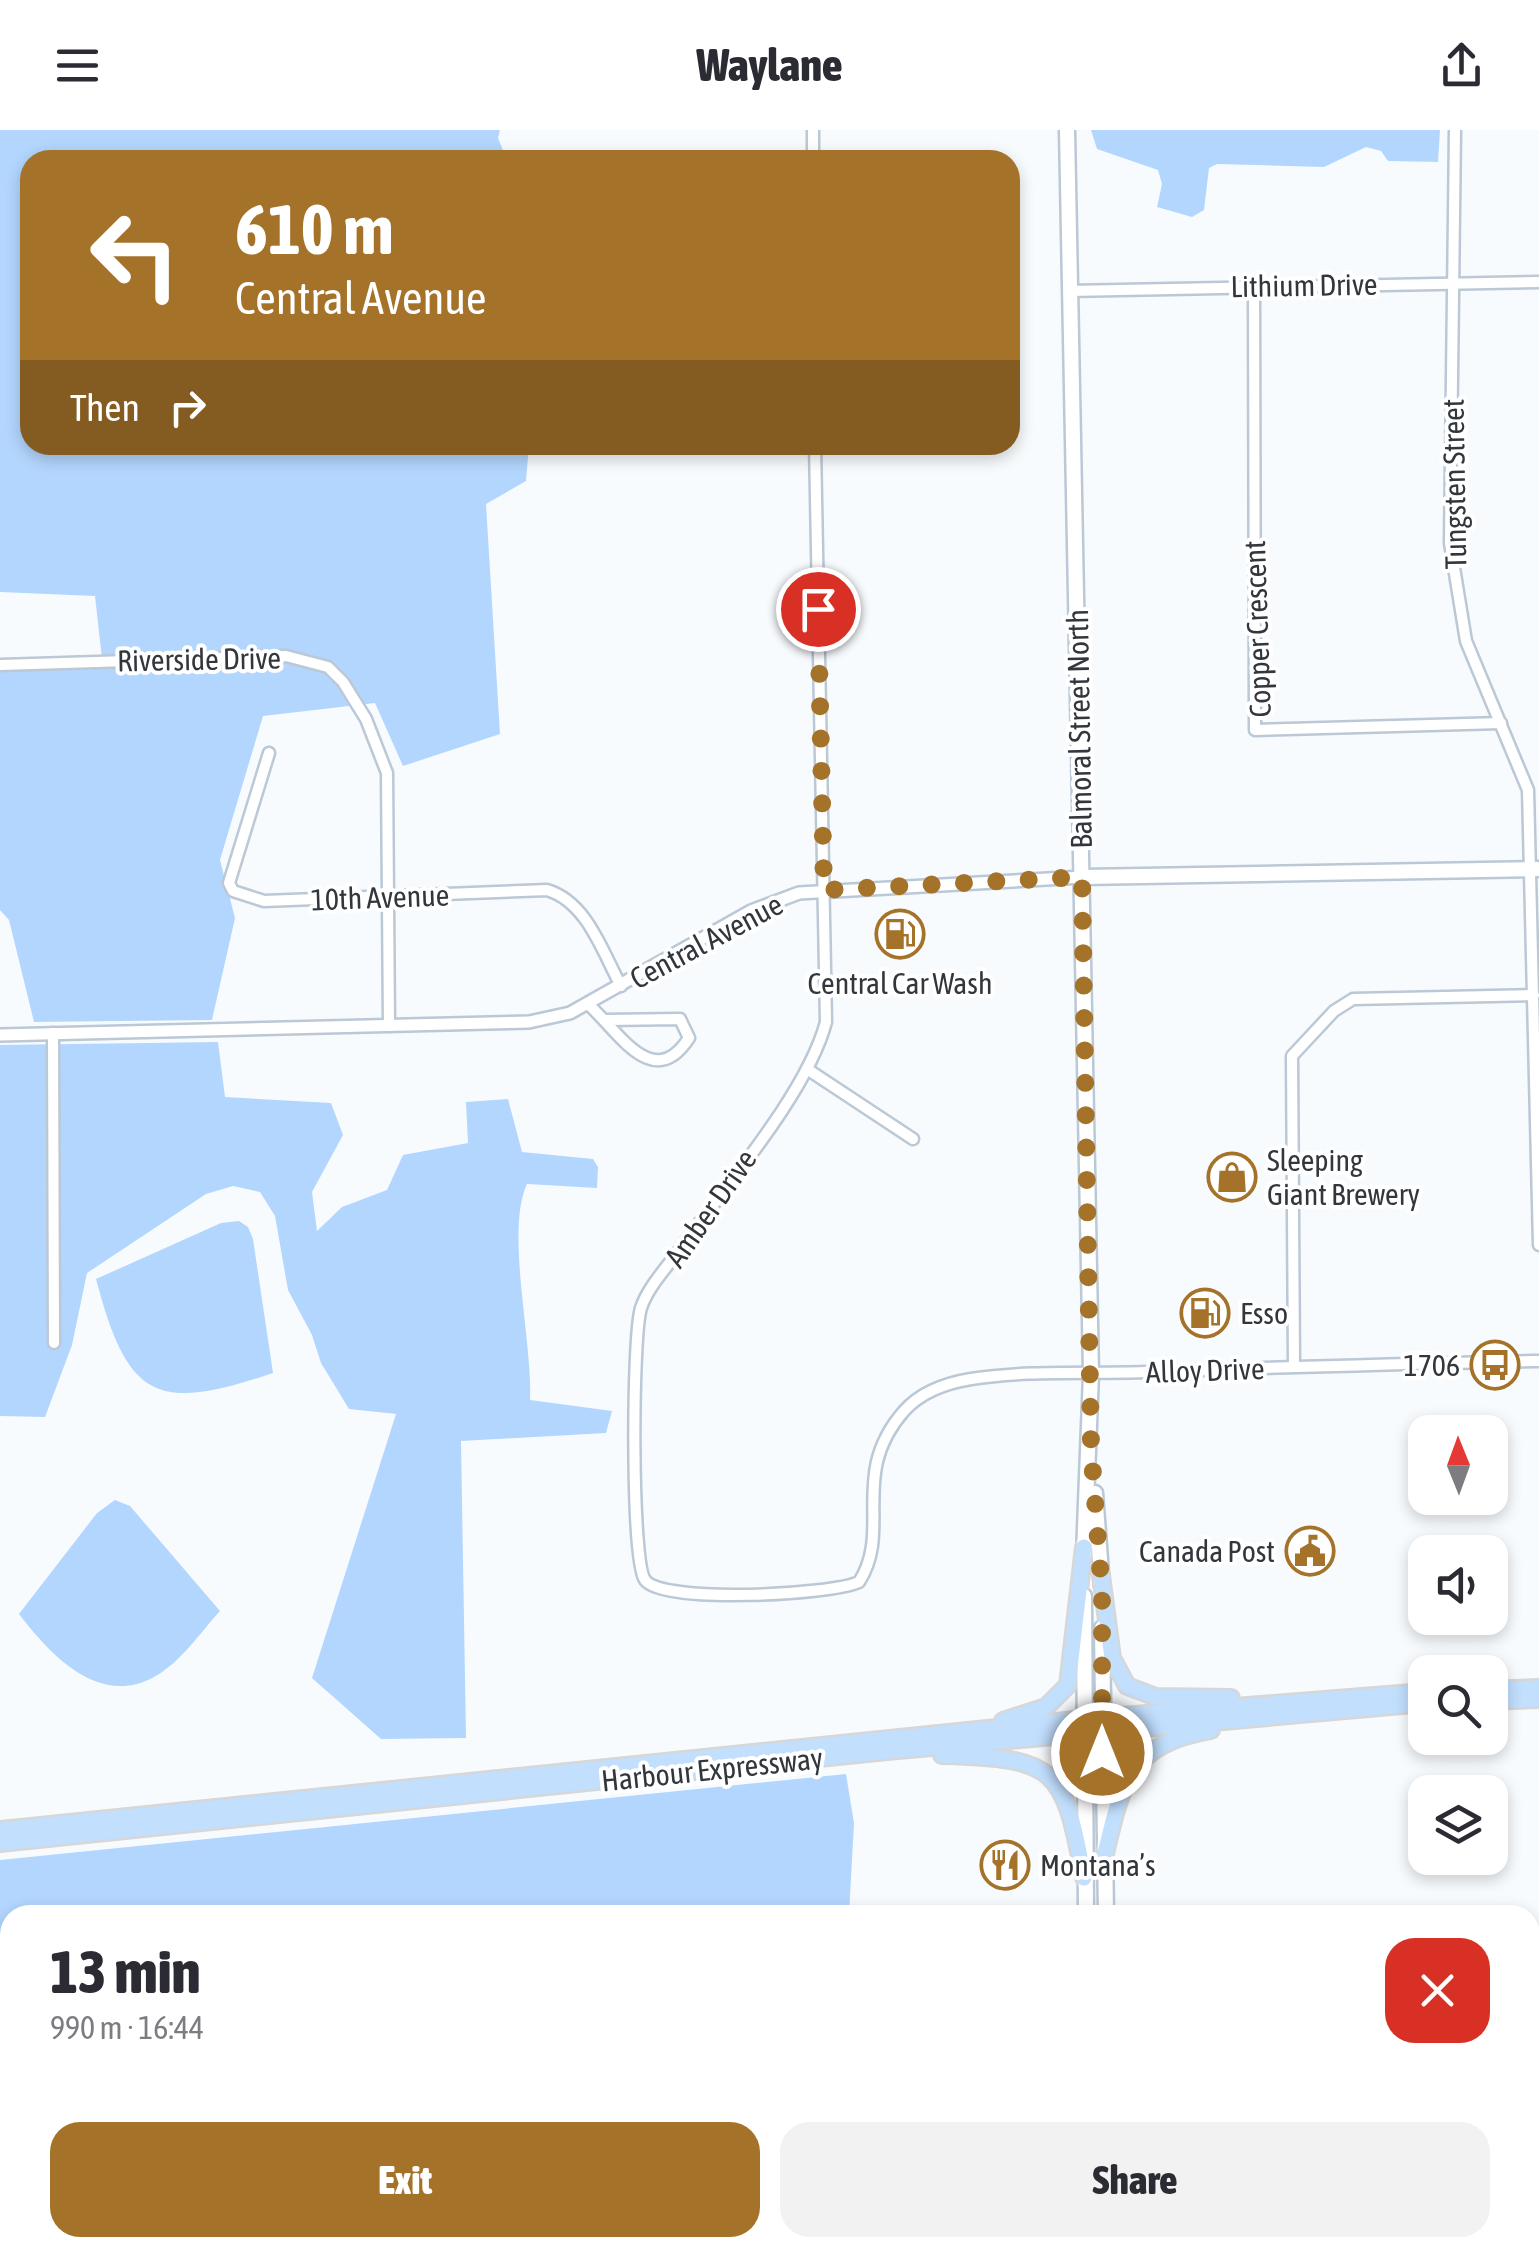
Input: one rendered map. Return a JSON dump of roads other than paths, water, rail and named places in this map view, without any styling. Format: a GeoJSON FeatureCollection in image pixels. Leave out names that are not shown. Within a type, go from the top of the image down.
{"type":"FeatureCollection","features":[{"type":"Feature","properties":{"kind":"main road","name":"Balmoral Street North"},"geometry":{"type":"LineString","coordinates":[[1067,130],[1092,1374],[1084,1547],[1106,1905]]}},
{"type":"Feature","properties":{"kind":"main road","name":"Central Avenue"},"geometry":{"type":"LineString","coordinates":[[1082,877],[1535,869]]}},
{"type":"Feature","properties":{"kind":"main road","name":"Balmoral Street North"},"geometry":{"type":"LineString","coordinates":[[1086,1905],[1101,1575],[1091,1447]]}},
{"type":"Feature","properties":{"kind":"main road"},"geometry":{"type":"LineString","coordinates":[[973,1731],[1046,1706],[1068,1685],[1084,1547]]}},
{"type":"Feature","properties":{"kind":"main road"},"geometry":{"type":"LineString","coordinates":[[1101,1575],[1112,1658],[1124,1684],[1132,1690],[1156,1696],[1330,1698]]}},
{"type":"Feature","properties":{"kind":"main road"},"geometry":{"type":"LineString","coordinates":[[1508,1689],[1539,1688]]}},
{"type":"Feature","properties":{"kind":"main road","name":"Harbour Expressway"},"geometry":{"type":"LineString","coordinates":[[0,1843],[868,1754],[1330,1698],[1408,1693]]}},
{"type":"Feature","properties":{"kind":"main road"},"geometry":{"type":"LineString","coordinates":[[1508,1700],[1539,1699]]}},
{"type":"Feature","properties":{"kind":"main road","name":"Harbour Expressway"},"geometry":{"type":"LineString","coordinates":[[0,1830],[973,1731],[1408,1704]]}},
{"type":"Feature","properties":{"kind":"main road"},"geometry":{"type":"LineString","coordinates":[[1105,1854],[1120,1791],[1141,1758],[1199,1732],[1303,1713]]}},
{"type":"Feature","properties":{"kind":"main road"},"geometry":{"type":"LineString","coordinates":[[868,1754],[1005,1757],[1040,1767],[1067,1798],[1084,1878]]}},
{"type":"Feature","properties":{"kind":"street","name":"Tungsten Street"},"geometry":{"type":"LineString","coordinates":[[1455,130],[1450,543],[1466,641],[1528,790],[1535,869],[1539,1245]]}},
{"type":"Feature","properties":{"kind":"street","name":"Lithium Drive"},"geometry":{"type":"LineString","coordinates":[[1069,291],[1539,282]]}},
{"type":"Feature","properties":{"kind":"street","name":"Copper Crescent"},"geometry":{"type":"LineString","coordinates":[[1254,286],[1255,730],[1502,722]]}},
{"type":"Feature","properties":{"kind":"street","name":"Amber Drive"},"geometry":{"type":"LineString","coordinates":[[637,1539],[636,1352],[642,1303],[808,1069],[826,1022],[815,455]]}},
{"type":"Feature","properties":{"kind":"street","name":"Riverside Drive"},"geometry":{"type":"LineString","coordinates":[[0,665],[286,656],[308,658],[328,667],[344,682],[366,720],[386,773],[389,1026]]}},
{"type":"Feature","properties":{"kind":"street","name":"10th Avenue"},"geometry":{"type":"LineString","coordinates":[[269,753],[229,883],[233,891],[264,901],[547,890],[567,896],[621,986]]}},
{"type":"Feature","properties":{"kind":"street","name":"Central Avenue"},"geometry":{"type":"LineString","coordinates":[[0,1035],[519,1023],[560,1016],[588,1004],[751,911],[798,893],[1082,877]]}},
{"type":"Feature","properties":{"kind":"street"},"geometry":{"type":"LineString","coordinates":[[1294,1366],[1292,1056],[1334,1011],[1353,999],[1534,996]]}},
{"type":"Feature","properties":{"kind":"street"},"geometry":{"type":"LineString","coordinates":[[588,1004],[642,1058],[667,1061],[677,1057],[690,1038],[680,1019],[669,1016],[606,1020]]}},
{"type":"Feature","properties":{"kind":"street"},"geometry":{"type":"LineString","coordinates":[[52,1034],[54,1343]]}},
{"type":"Feature","properties":{"kind":"street"},"geometry":{"type":"LineString","coordinates":[[808,1069],[913,1139]]}},
{"type":"Feature","properties":{"kind":"street","name":"Alloy Drive"},"geometry":{"type":"LineString","coordinates":[[637,1539],[644,1578],[654,1588],[670,1593],[846,1588],[860,1582],[872,1554],[871,1491],[878,1453],[913,1402],[942,1385],[972,1378],[1539,1361]]}},
{"type":"Feature","properties":{"kind":"place","name":"Central Car Wash"},"geometry":{"type":"Point","coordinates":[900,934]}},
{"type":"Feature","properties":{"kind":"place","name":"Sleeping Giant Brewery"},"geometry":{"type":"Point","coordinates":[1232,1177]}},
{"type":"Feature","properties":{"kind":"place","name":"Esso"},"geometry":{"type":"Point","coordinates":[1205,1313]}},
{"type":"Feature","properties":{"kind":"place","name":"1706"},"geometry":{"type":"Point","coordinates":[1495,1365]}},
{"type":"Feature","properties":{"kind":"place","name":"Canada Post"},"geometry":{"type":"Point","coordinates":[1310,1551]}},
{"type":"Feature","properties":{"kind":"place","name":"Montana’s"},"geometry":{"type":"Point","coordinates":[1005,1865]}}]}
